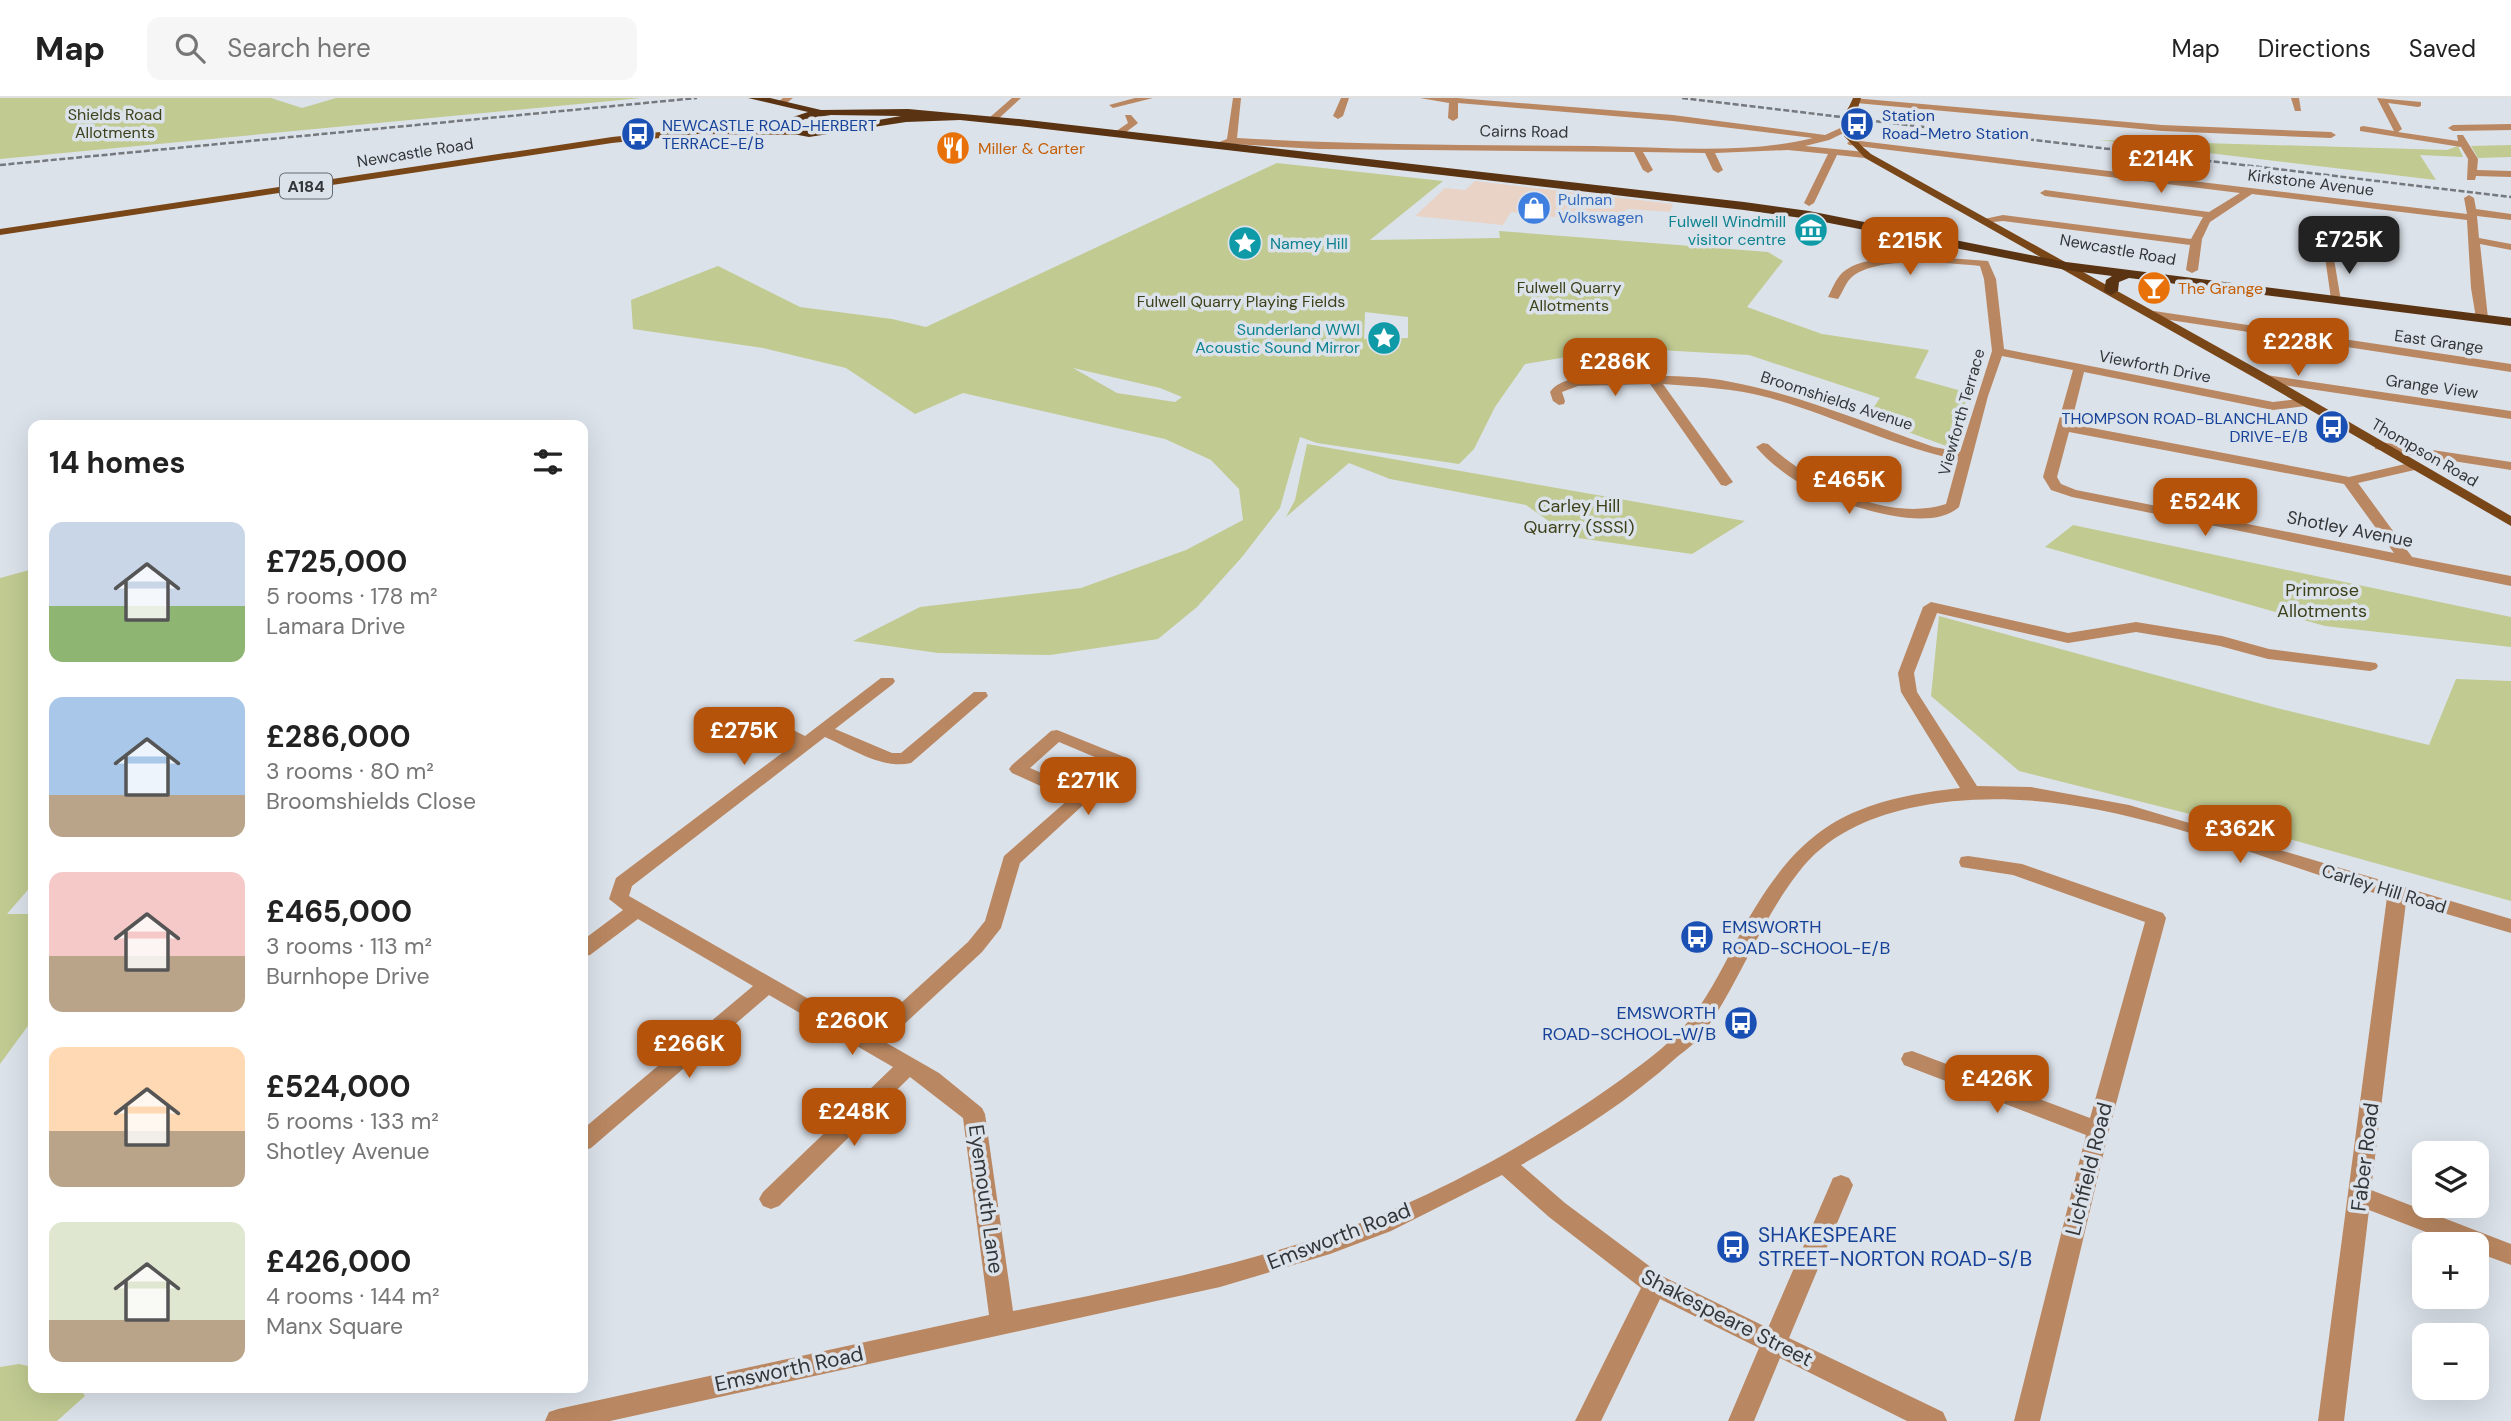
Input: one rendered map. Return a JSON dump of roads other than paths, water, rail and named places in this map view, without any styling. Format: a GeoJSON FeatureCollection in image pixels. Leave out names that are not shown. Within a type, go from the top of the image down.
{"type":"FeatureCollection","features":[{"type":"Feature","properties":{"kind":"highway"},"geometry":{"type":"LineString","coordinates":[[753,98],[790,108],[790,129],[803,132],[833,131],[890,120],[956,118]]}},
{"type":"Feature","properties":{"kind":"highway"},"geometry":{"type":"LineString","coordinates":[[769,101],[785,100],[829,112]]}},
{"type":"Feature","properties":{"kind":"highway"},"geometry":{"type":"LineString","coordinates":[[789,120],[829,112],[992,120],[1226,143],[1263,150],[1744,206],[1809,215],[1997,250],[2014,237]]}},
{"type":"Feature","properties":{"kind":"highway"},"geometry":{"type":"LineString","coordinates":[[852,112],[864,120],[856,126]]}},
{"type":"Feature","properties":{"kind":"highway","name":"Newcastle Road"},"geometry":{"type":"LineString","coordinates":[[1997,250],[2188,274],[2337,299],[2511,322]]}},
{"type":"Feature","properties":{"kind":"highway","name":"Newcastle Road"},"geometry":{"type":"LineString","coordinates":[[1997,250],[2066,266],[2130,273],[2188,274]]}},
{"type":"Feature","properties":{"kind":"highway"},"geometry":{"type":"LineString","coordinates":[[2111,291],[2113,280],[2130,273]]}},
{"type":"Feature","properties":{"kind":"main road"},"geometry":{"type":"LineString","coordinates":[[1852,144],[1849,119],[1856,99]]}},
{"type":"Feature","properties":{"kind":"main road","name":"A184"},"geometry":{"type":"LineString","coordinates":[[753,130],[789,120]]}},
{"type":"Feature","properties":{"kind":"main road","name":"A184"},"geometry":{"type":"LineString","coordinates":[[753,130],[803,132]]}},
{"type":"Feature","properties":{"kind":"main road","name":"Newcastle Road"},"geometry":{"type":"LineString","coordinates":[[0,232],[612,140],[698,131],[753,130]]}},
{"type":"Feature","properties":{"kind":"main road","name":"Thompson Road"},"geometry":{"type":"LineString","coordinates":[[1852,144],[1868,156],[2154,315],[2511,522]]}},
{"type":"Feature","properties":{"kind":"street"},"geometry":{"type":"LineString","coordinates":[[992,120],[1017,98]]}},
{"type":"Feature","properties":{"kind":"street"},"geometry":{"type":"LineString","coordinates":[[1226,143],[1237,98]]}},
{"type":"Feature","properties":{"kind":"street"},"geometry":{"type":"LineString","coordinates":[[1338,116],[1345,98]]}},
{"type":"Feature","properties":{"kind":"street"},"geometry":{"type":"LineString","coordinates":[[1424,98],[1673,118],[1826,138]]}},
{"type":"Feature","properties":{"kind":"street"},"geometry":{"type":"LineString","coordinates":[[2295,98],[2298,109]]}},
{"type":"Feature","properties":{"kind":"street"},"geometry":{"type":"LineString","coordinates":[[1856,99],[2331,135]]}},
{"type":"Feature","properties":{"kind":"street"},"geometry":{"type":"LineString","coordinates":[[2381,99],[2418,104]]}},
{"type":"Feature","properties":{"kind":"street"},"geometry":{"type":"LineString","coordinates":[[2381,99],[2397,129]]}},
{"type":"Feature","properties":{"kind":"street"},"geometry":{"type":"LineString","coordinates":[[1452,118],[1454,100]]}},
{"type":"Feature","properties":{"kind":"street"},"geometry":{"type":"LineString","coordinates":[[1113,105],[1146,102]]}},
{"type":"Feature","properties":{"kind":"street","name":"Cairns Road"},"geometry":{"type":"LineString","coordinates":[[1788,147],[1826,138],[1849,119]]}},
{"type":"Feature","properties":{"kind":"street"},"geometry":{"type":"LineString","coordinates":[[1118,134],[1135,121]]}},
{"type":"Feature","properties":{"kind":"street"},"geometry":{"type":"LineString","coordinates":[[2511,127],[2453,128],[2473,159],[2472,176],[2511,174]]}},
{"type":"Feature","properties":{"kind":"street"},"geometry":{"type":"LineString","coordinates":[[2363,129],[2466,145]]}},
{"type":"Feature","properties":{"kind":"street"},"geometry":{"type":"LineString","coordinates":[[1263,150],[1275,142]]}},
{"type":"Feature","properties":{"kind":"street","name":"Cairns Road"},"geometry":{"type":"LineString","coordinates":[[1226,143],[1709,150],[1788,147],[1868,156]]}},
{"type":"Feature","properties":{"kind":"street","name":"Kirkstone Avenue"},"geometry":{"type":"LineString","coordinates":[[1852,144],[2251,191],[2511,217]]}},
{"type":"Feature","properties":{"kind":"street"},"geometry":{"type":"LineString","coordinates":[[1637,149],[1648,170]]}},
{"type":"Feature","properties":{"kind":"street"},"geometry":{"type":"LineString","coordinates":[[1709,150],[1718,170]]}},
{"type":"Feature","properties":{"kind":"street"},"geometry":{"type":"LineString","coordinates":[[1809,203],[1834,151]]}},
{"type":"Feature","properties":{"kind":"street"},"geometry":{"type":"LineString","coordinates":[[2188,274],[2198,229],[2211,215],[2251,191]]}},
{"type":"Feature","properties":{"kind":"street"},"geometry":{"type":"LineString","coordinates":[[2045,193],[2211,215]]}},
{"type":"Feature","properties":{"kind":"street"},"geometry":{"type":"LineString","coordinates":[[2469,198],[2473,215],[2475,290],[2482,318]]}},
{"type":"Feature","properties":{"kind":"street"},"geometry":{"type":"LineString","coordinates":[[1984,220],[2003,218],[2193,242]]}},
{"type":"Feature","properties":{"kind":"street"},"geometry":{"type":"LineString","coordinates":[[2474,240],[2511,247]]}},
{"type":"Feature","properties":{"kind":"street"},"geometry":{"type":"LineString","coordinates":[[1848,300],[1830,296],[1845,277],[1860,268],[1919,259],[1984,263],[1997,250]]}},
{"type":"Feature","properties":{"kind":"street"},"geometry":{"type":"LineString","coordinates":[[2329,259],[2337,299]]}},
{"type":"Feature","properties":{"kind":"street","name":"Viewforth Terrace"},"geometry":{"type":"LineString","coordinates":[[1763,447],[1781,464],[1802,478],[1845,496],[1898,512],[1937,512],[1952,507],[1998,351],[1990,279],[1984,263]]}},
{"type":"Feature","properties":{"kind":"street","name":"East Grange"},"geometry":{"type":"LineString","coordinates":[[2154,315],[2511,368]]}},
{"type":"Feature","properties":{"kind":"street","name":"Viewforth Drive"},"geometry":{"type":"LineString","coordinates":[[1998,351],[2273,406],[2306,402]]}},
{"type":"Feature","properties":{"kind":"street","name":"Shotley Avenue"},"geometry":{"type":"LineString","coordinates":[[2079,369],[2050,477],[2056,487],[2073,494],[2511,581]]}},
{"type":"Feature","properties":{"kind":"street","name":"Grange View"},"geometry":{"type":"LineString","coordinates":[[2266,379],[2511,415]]}},
{"type":"Feature","properties":{"kind":"street"},"geometry":{"type":"LineString","coordinates":[[1654,380],[1726,482]]}},
{"type":"Feature","properties":{"kind":"street","name":"Broomshields Avenue"},"geometry":{"type":"LineString","coordinates":[[1576,400],[1553,401],[1556,391],[1569,384],[1654,380],[1746,388],[1863,424],[1931,450],[1965,457]]}},
{"type":"Feature","properties":{"kind":"street"},"geometry":{"type":"LineString","coordinates":[[2064,427],[2349,481],[2414,466]]}},
{"type":"Feature","properties":{"kind":"street"},"geometry":{"type":"LineString","coordinates":[[2379,446],[2511,466]]}},
{"type":"Feature","properties":{"kind":"street"},"geometry":{"type":"LineString","coordinates":[[2349,481],[2406,559]]}},
{"type":"Feature","properties":{"kind":"street"},"geometry":{"type":"LineString","coordinates":[[1971,791],[1909,692],[1906,673],[1931,607],[2068,638],[2136,627],[2222,641],[2268,654],[2370,666]]}},
{"type":"Feature","properties":{"kind":"street"},"geometry":{"type":"LineString","coordinates":[[756,718],[806,743],[887,681]]}},
{"type":"Feature","properties":{"kind":"street"},"geometry":{"type":"LineString","coordinates":[[823,730],[889,758],[905,759],[979,696]]}},
{"type":"Feature","properties":{"kind":"street"},"geometry":{"type":"LineString","coordinates":[[870,1043],[975,947],[994,923],[1011,860],[1121,762],[1057,735],[1018,769],[1081,797]]}},
{"type":"Feature","properties":{"kind":"street","name":"Eyemouth Lane"},"geometry":{"type":"LineString","coordinates":[[806,743],[624,883],[619,899],[931,1079],[974,1114],[1003,1324]]}},
{"type":"Feature","properties":{"kind":"street","name":"Carley Hill Road"},"geometry":{"type":"LineString","coordinates":[[1971,791],[2052,796],[2103,805],[2192,829],[2511,926]]}},
{"type":"Feature","properties":{"kind":"street","name":"Emsworth Road"},"geometry":{"type":"LineString","coordinates":[[558,1421],[717,1384],[1123,1300],[1263,1265],[1384,1223],[1503,1163],[1567,1127],[1634,1082],[1693,1031],[1734,967],[1772,897],[1799,858],[1839,826],[1891,807],[1971,791]]}},
{"type":"Feature","properties":{"kind":"street","name":"Lichfield Road"},"geometry":{"type":"LineString","coordinates":[[1968,862],[2015,869],[2156,918],[2098,1130],[2027,1421]]}},
{"type":"Feature","properties":{"kind":"street","name":"Faber Road"},"geometry":{"type":"LineString","coordinates":[[2331,1421],[2397,893]]}},
{"type":"Feature","properties":{"kind":"street"},"geometry":{"type":"LineString","coordinates":[[588,946],[637,909]]}},
{"type":"Feature","properties":{"kind":"street"},"geometry":{"type":"LineString","coordinates":[[588,1138],[768,985]]}},
{"type":"Feature","properties":{"kind":"street"},"geometry":{"type":"LineString","coordinates":[[1912,1059],[2098,1130]]}},
{"type":"Feature","properties":{"kind":"street"},"geometry":{"type":"LineString","coordinates":[[771,1199],[908,1066]]}},
{"type":"Feature","properties":{"kind":"street","name":"Shakespeare Street"},"geometry":{"type":"LineString","coordinates":[[1503,1163],[1557,1210],[1655,1285],[1934,1421]]}},
{"type":"Feature","properties":{"kind":"street"},"geometry":{"type":"LineString","coordinates":[[1741,1421],[1841,1185]]}},
{"type":"Feature","properties":{"kind":"street"},"geometry":{"type":"LineString","coordinates":[[2360,1196],[2511,1255]]}},
{"type":"Feature","properties":{"kind":"street"},"geometry":{"type":"LineString","coordinates":[[1588,1421],[1655,1285]]}},
{"type":"Feature","properties":{"kind":"railway"},"geometry":{"type":"LineString","coordinates":[[0,165],[697,98]]}},
{"type":"Feature","properties":{"kind":"railway"},"geometry":{"type":"LineString","coordinates":[[1682,98],[2511,197]]}},
{"type":"Feature","properties":{"kind":"place","name":"Station Road-Metro Station"},"geometry":{"type":"Point","coordinates":[1857,124]}},
{"type":"Feature","properties":{"kind":"place","name":"NEWCASTLE ROAD-HERBERT TERRACE-E/B"},"geometry":{"type":"Point","coordinates":[638,134]}},
{"type":"Feature","properties":{"kind":"place","name":"Miller & Carter"},"geometry":{"type":"Point","coordinates":[953,148]}},
{"type":"Feature","properties":{"kind":"place","name":"Pulman Volkswagen"},"geometry":{"type":"Point","coordinates":[1534,208]}},
{"type":"Feature","properties":{"kind":"place","name":"Fulwell Windmill visitor centre"},"geometry":{"type":"Point","coordinates":[1811,230]}},
{"type":"Feature","properties":{"kind":"place","name":"Namey Hill"},"geometry":{"type":"Point","coordinates":[1245,243]}},
{"type":"Feature","properties":{"kind":"place","name":"The Grange"},"geometry":{"type":"Point","coordinates":[2154,288]}},
{"type":"Feature","properties":{"kind":"place","name":"Sunderland WWI Acoustic Sound Mirror"},"geometry":{"type":"Point","coordinates":[1384,338]}},
{"type":"Feature","properties":{"kind":"place","name":"THOMPSON ROAD-BLANCHLAND DRIVE-E/B"},"geometry":{"type":"Point","coordinates":[2332,427]}},
{"type":"Feature","properties":{"kind":"place","name":"EMSWORTH ROAD-SCHOOL-E/B"},"geometry":{"type":"Point","coordinates":[1697,937]}},
{"type":"Feature","properties":{"kind":"place","name":"EMSWORTH ROAD-SCHOOL-W/B"},"geometry":{"type":"Point","coordinates":[1741,1023]}},
{"type":"Feature","properties":{"kind":"place","name":"SHAKESPEARE STREET-NORTON ROAD-S/B"},"geometry":{"type":"Point","coordinates":[1733,1247]}},
{"type":"Feature","properties":{"kind":"park label","name":"Shields Road Allotments"},"geometry":{"type":"Point","coordinates":[115,123]}},
{"type":"Feature","properties":{"kind":"park label","name":"Fulwell Quarry Allotments"},"geometry":{"type":"Point","coordinates":[1569,296]}},
{"type":"Feature","properties":{"kind":"park label","name":"Fulwell Quarry Playing Fields"},"geometry":{"type":"Point","coordinates":[1241,301]}},
{"type":"Feature","properties":{"kind":"park label","name":"Carley Hill Quarry (SSSI)"},"geometry":{"type":"Point","coordinates":[1579,516]}},
{"type":"Feature","properties":{"kind":"park label","name":"Primrose Allotments"},"geometry":{"type":"Point","coordinates":[2322,600]}}]}
